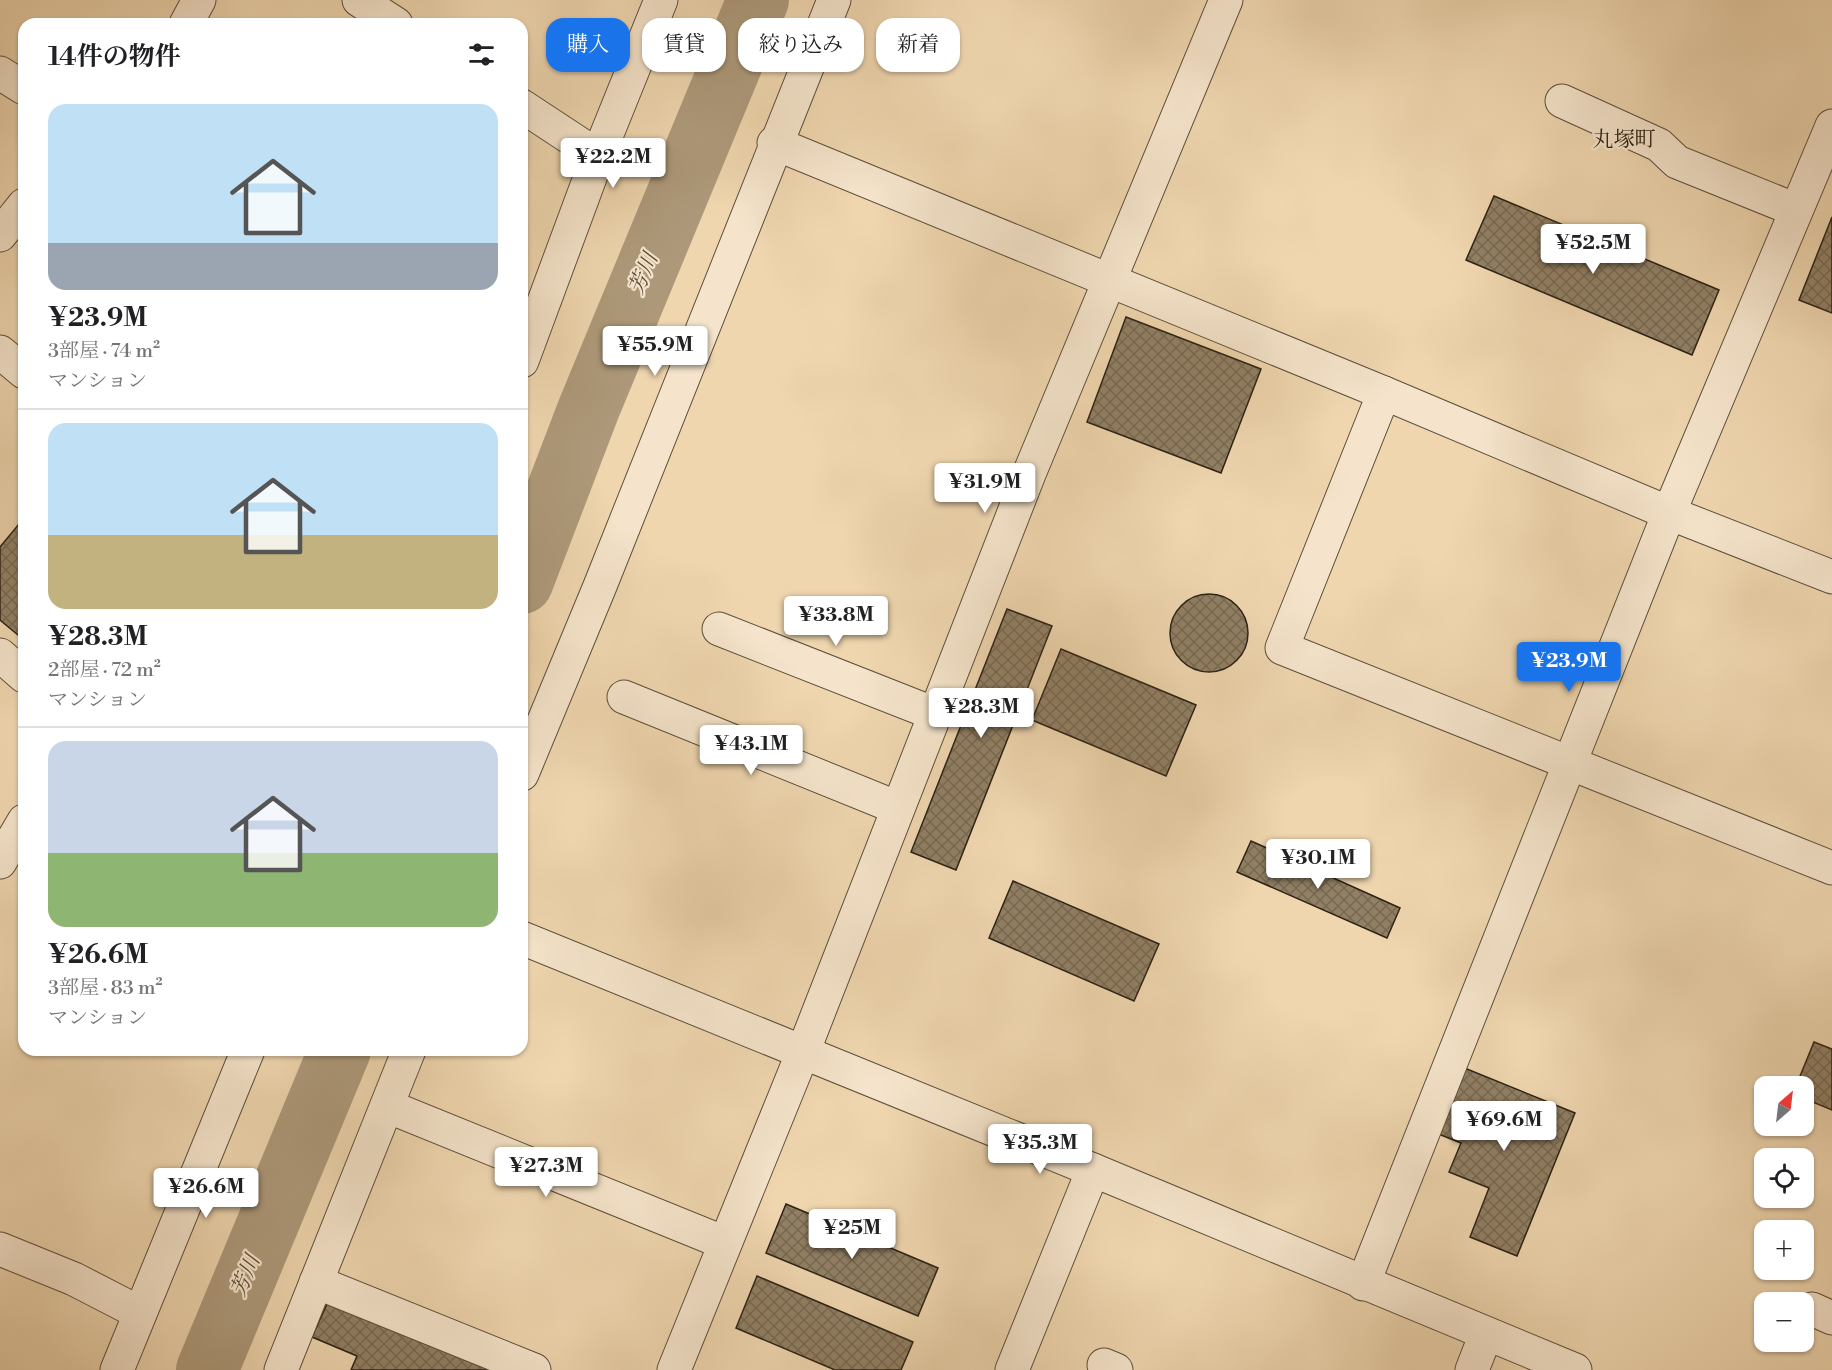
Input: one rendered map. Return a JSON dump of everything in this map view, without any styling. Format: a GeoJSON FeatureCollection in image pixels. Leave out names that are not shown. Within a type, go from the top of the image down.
{"type":"FeatureCollection","features":[{"type":"Feature","properties":{"kind":"street"},"geometry":{"type":"LineString","coordinates":[[189,18],[199,0]]}},
{"type":"Feature","properties":{"kind":"street"},"geometry":{"type":"LineString","coordinates":[[359,0],[387,18]]}},
{"type":"Feature","properties":{"kind":"street"},"geometry":{"type":"LineString","coordinates":[[528,345],[598,156],[661,0]]}},
{"type":"Feature","properties":{"kind":"street"},"geometry":{"type":"LineString","coordinates":[[528,760],[600,586],[774,143],[834,0]]}},
{"type":"Feature","properties":{"kind":"street"},"geometry":{"type":"LineString","coordinates":[[674,1370],[803,1052],[1029,474],[1226,0]]}},
{"type":"Feature","properties":{"kind":"street"},"geometry":{"type":"LineString","coordinates":[[0,73],[18,84]]}},
{"type":"Feature","properties":{"kind":"street"},"geometry":{"type":"LineString","coordinates":[[1562,101],[1659,145],[1677,162],[1797,210]]}},
{"type":"Feature","properties":{"kind":"street"},"geometry":{"type":"LineString","coordinates":[[528,110],[598,156]]}},
{"type":"Feature","properties":{"kind":"street"},"geometry":{"type":"LineString","coordinates":[[1363,1284],[1669,513],[1832,126]]}},
{"type":"Feature","properties":{"kind":"street"},"geometry":{"type":"LineString","coordinates":[[774,143],[1384,393],[1669,513],[1832,577]]}},
{"type":"Feature","properties":{"kind":"street"},"geometry":{"type":"LineString","coordinates":[[0,236],[18,213]]}},
{"type":"Feature","properties":{"kind":"street"},"geometry":{"type":"LineString","coordinates":[[0,352],[18,367]]}},
{"type":"Feature","properties":{"kind":"street"},"geometry":{"type":"LineString","coordinates":[[1384,393],[1282,648],[1568,764],[1580,765],[1832,868]]}},
{"type":"Feature","properties":{"kind":"street"},"geometry":{"type":"LineString","coordinates":[[719,628],[935,714]]}},
{"type":"Feature","properties":{"kind":"street"},"geometry":{"type":"LineString","coordinates":[[0,655],[18,671]]}},
{"type":"Feature","properties":{"kind":"street"},"geometry":{"type":"LineString","coordinates":[[624,697],[898,808]]}},
{"type":"Feature","properties":{"kind":"street"},"geometry":{"type":"LineString","coordinates":[[0,862],[18,831]]}},
{"type":"Feature","properties":{"kind":"street"},"geometry":{"type":"LineString","coordinates":[[528,940],[1093,1170],[1363,1284],[1575,1370]]}},
{"type":"Feature","properties":{"kind":"street"},"geometry":{"type":"LineString","coordinates":[[117,1370],[246,1056]]}},
{"type":"Feature","properties":{"kind":"street"},"geometry":{"type":"LineString","coordinates":[[281,1370],[407,1056]]}},
{"type":"Feature","properties":{"kind":"street"},"geometry":{"type":"LineString","coordinates":[[387,1106],[725,1243]]}},
{"type":"Feature","properties":{"kind":"street"},"geometry":{"type":"LineString","coordinates":[[1012,1370],[1093,1170]]}},
{"type":"Feature","properties":{"kind":"street"},"geometry":{"type":"LineString","coordinates":[[0,1250],[74,1279],[140,1313]]}},
{"type":"Feature","properties":{"kind":"street"},"geometry":{"type":"LineString","coordinates":[[316,1282],[534,1370]]}},
{"type":"Feature","properties":{"kind":"street"},"geometry":{"type":"LineString","coordinates":[[1472,1370],[1486,1334]]}},
{"type":"Feature","properties":{"kind":"building"},"geometry":{"type":"Polygon","coordinates":[[[1494,196],[1719,290],[1692,355],[1466,260],[1494,196]]]}},
{"type":"Feature","properties":{"kind":"building"},"geometry":{"type":"Polygon","coordinates":[[[1832,217],[1832,313],[1799,300],[1832,217]]]}},
{"type":"Feature","properties":{"kind":"building"},"geometry":{"type":"Polygon","coordinates":[[[1126,317],[1261,369],[1221,473],[1087,422],[1126,317]]]}},
{"type":"Feature","properties":{"kind":"building"},"geometry":{"type":"Polygon","coordinates":[[[18,525],[18,635],[0,620],[0,547],[18,525]]]}},
{"type":"Feature","properties":{"kind":"building"},"geometry":{"type":"Polygon","coordinates":[[[1209,594],[1224,597],[1236,606],[1245,618],[1248,633],[1245,648],[1236,660],[1224,669],[1209,672],[1194,669],[1182,660],[1173,648],[1170,633],[1173,618],[1182,606],[1194,597],[1209,594]]]}},
{"type":"Feature","properties":{"kind":"building"},"geometry":{"type":"Polygon","coordinates":[[[1007,609],[1052,626],[956,870],[911,852],[1007,609]]]}},
{"type":"Feature","properties":{"kind":"building"},"geometry":{"type":"Polygon","coordinates":[[[1061,649],[1196,705],[1166,776],[1032,720],[1061,649]]]}},
{"type":"Feature","properties":{"kind":"building"},"geometry":{"type":"Polygon","coordinates":[[[1251,841],[1400,908],[1387,938],[1237,872],[1251,841]]]}},
{"type":"Feature","properties":{"kind":"building"},"geometry":{"type":"Polygon","coordinates":[[[1013,881],[1159,944],[1134,1001],[989,938],[1013,881]]]}},
{"type":"Feature","properties":{"kind":"building"},"geometry":{"type":"Polygon","coordinates":[[[1814,1042],[1832,1049],[1832,1110],[1814,1103],[1814,1076],[1800,1076],[1814,1042]]]}},
{"type":"Feature","properties":{"kind":"building"},"geometry":{"type":"Polygon","coordinates":[[[1462,1067],[1575,1113],[1517,1256],[1470,1237],[1489,1188],[1449,1172],[1461,1143],[1436,1133],[1462,1067]]]}},
{"type":"Feature","properties":{"kind":"building"},"geometry":{"type":"Polygon","coordinates":[[[786,1204],[938,1268],[918,1316],[766,1253],[786,1204]]]}},
{"type":"Feature","properties":{"kind":"building"},"geometry":{"type":"Polygon","coordinates":[[[757,1276],[913,1342],[901,1370],[835,1370],[736,1328],[757,1276]]]}},
{"type":"Feature","properties":{"kind":"building"},"geometry":{"type":"Polygon","coordinates":[[[331,1295],[503,1370],[351,1370],[357,1356],[312,1337],[331,1295]]]}},
{"type":"Feature","properties":{"kind":"waterway","name":"芳川"},"geometry":{"type":"LineString","coordinates":[[528,567],[589,408],[758,0]]}},
{"type":"Feature","properties":{"kind":"waterway","name":"芳川"},"geometry":{"type":"LineString","coordinates":[[207,1370],[338,1056]]}},
{"type":"Feature","properties":{"kind":"district","name":"丸塚町"},"geometry":{"type":"Point","coordinates":[1624,140]}}]}
